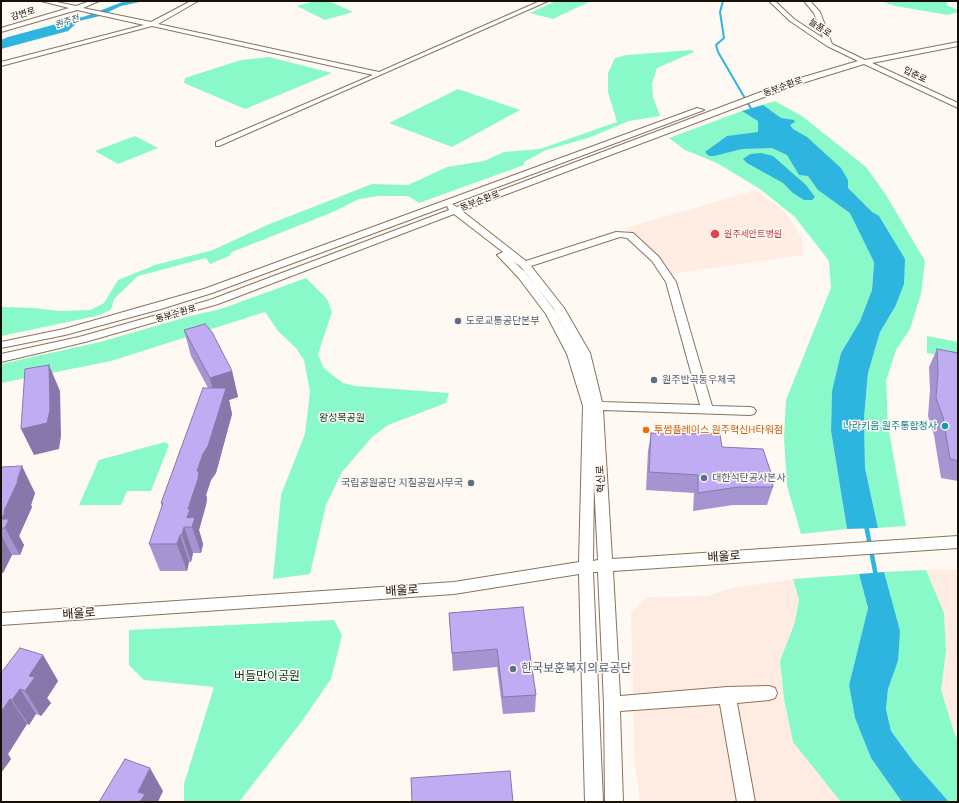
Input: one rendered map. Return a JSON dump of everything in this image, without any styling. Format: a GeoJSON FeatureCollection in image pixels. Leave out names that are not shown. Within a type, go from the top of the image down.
{"type":"FeatureCollection","features":[{"type":"Feature","properties":{"kind":"street"},"geometry":{"type":"LineString","coordinates":[[44,1],[380,74]]}},
{"type":"Feature","properties":{"kind":"street","name":"강변로"},"geometry":{"type":"LineString","coordinates":[[1,30],[80,9],[96,1]]}},
{"type":"Feature","properties":{"kind":"street"},"geometry":{"type":"LineString","coordinates":[[1,64],[150,23],[195,1]]}},
{"type":"Feature","properties":{"kind":"street"},"geometry":{"type":"LineString","coordinates":[[219,144],[545,1]]}},
{"type":"Feature","properties":{"kind":"street","name":"늘품로"},"geometry":{"type":"LineString","coordinates":[[772,1],[792,20],[830,45],[864,62]]}},
{"type":"Feature","properties":{"kind":"street"},"geometry":{"type":"LineString","coordinates":[[807,1],[817,12],[830,45]]}},
{"type":"Feature","properties":{"kind":"street","name":"동부순환로"},"geometry":{"type":"LineString","coordinates":[[1,345],[65,332],[179,300],[808,70],[856,58],[958,38]]}},
{"type":"Feature","properties":{"kind":"street","name":"동부순환로"},"geometry":{"type":"LineString","coordinates":[[1,358],[81,340],[214,302],[806,79],[864,62],[958,44]]}},
{"type":"Feature","properties":{"kind":"street","name":"입춘로"},"geometry":{"type":"LineString","coordinates":[[864,62],[958,106]]}},
{"type":"Feature","properties":{"kind":"street"},"geometry":{"type":"LineString","coordinates":[[441,205],[451,212]]}},
{"type":"Feature","properties":{"kind":"street","name":"혁신로"},"geometry":{"type":"LineString","coordinates":[[451,212],[524,265],[559,308],[584,353],[593,406],[606,565],[612,704],[614,802]]}},
{"type":"Feature","properties":{"kind":"street","name":"혁신로"},"geometry":{"type":"LineString","coordinates":[[451,212],[500,253],[522,275],[551,313],[573,354],[593,406],[586,567],[594,802]]}},
{"type":"Feature","properties":{"kind":"street"},"geometry":{"type":"LineString","coordinates":[[524,265],[619,234],[630,235],[656,259],[671,282],[707,410]]}},
{"type":"Feature","properties":{"kind":"street"},"geometry":{"type":"LineString","coordinates":[[593,406],[750,411]]}},
{"type":"Feature","properties":{"kind":"street","name":"배울로"},"geometry":{"type":"LineString","coordinates":[[1,619],[454,588],[606,565],[801,551],[958,542]]}},
{"type":"Feature","properties":{"kind":"street"},"geometry":{"type":"LineString","coordinates":[[612,704],[769,693]]}},
{"type":"Feature","properties":{"kind":"street"},"geometry":{"type":"LineString","coordinates":[[727,695],[746,802]]}},
{"type":"Feature","properties":{"kind":"shaded area","name":"원주세안트병원"},"geometry":{"type":"Polygon","coordinates":[[[756,190],[785,212],[803,240],[803,255],[671,274],[667,266],[625,228],[756,190]]]}},
{"type":"Feature","properties":{"kind":"shaded area"},"geometry":{"type":"Polygon","coordinates":[[[958,569],[958,739],[955,736],[941,690],[946,651],[944,613],[926,570],[958,569]]]}},
{"type":"Feature","properties":{"kind":"shaded area"},"geometry":{"type":"Polygon","coordinates":[[[793,579],[799,600],[795,622],[780,661],[784,699],[793,742],[841,802],[640,802],[635,763],[631,613],[647,597],[707,596],[732,588],[793,579]]]}},
{"type":"Feature","properties":{"kind":"green space"},"geometry":{"type":"Polygon","coordinates":[[[315,1],[329,1],[353,12],[325,20],[297,6],[315,1]]]}},
{"type":"Feature","properties":{"kind":"green space"},"geometry":{"type":"Polygon","coordinates":[[[556,1],[591,1],[553,19],[530,13],[556,1]]]}},
{"type":"Feature","properties":{"kind":"green space"},"geometry":{"type":"Polygon","coordinates":[[[881,1],[949,1],[946,5],[958,10],[958,12],[948,15],[895,6],[881,1]]]}},
{"type":"Feature","properties":{"kind":"green space"},"geometry":{"type":"Polygon","coordinates":[[[692,50],[694,52],[657,68],[652,84],[653,97],[660,116],[629,121],[588,138],[546,150],[524,162],[524,165],[419,203],[408,196],[379,196],[359,199],[333,212],[232,252],[229,256],[210,264],[206,258],[138,276],[114,299],[111,310],[96,316],[1,336],[1,307],[60,311],[90,310],[104,303],[118,280],[155,265],[213,250],[267,225],[372,184],[408,185],[447,167],[484,161],[504,152],[540,149],[617,122],[608,92],[608,73],[615,58],[627,55],[692,50]]]}},
{"type":"Feature","properties":{"kind":"green space"},"geometry":{"type":"Polygon","coordinates":[[[269,57],[332,73],[245,109],[184,83],[185,78],[241,60],[269,57]]]}},
{"type":"Feature","properties":{"kind":"green space"},"geometry":{"type":"Polygon","coordinates":[[[458,89],[520,110],[452,147],[389,123],[458,89]]]}},
{"type":"Feature","properties":{"kind":"green space"},"geometry":{"type":"Polygon","coordinates":[[[775,101],[802,116],[866,167],[886,195],[925,261],[921,294],[910,329],[896,350],[886,381],[888,426],[906,526],[878,528],[865,468],[864,418],[868,373],[880,332],[895,307],[874,262],[872,290],[860,321],[841,353],[832,391],[831,431],[847,529],[801,534],[787,486],[784,438],[786,400],[831,288],[829,261],[795,217],[760,189],[717,163],[685,150],[669,138],[742,111],[775,101]]]}},
{"type":"Feature","properties":{"kind":"green space"},"geometry":{"type":"Polygon","coordinates":[[[135,136],[158,148],[118,164],[95,151],[135,136]]]}},
{"type":"Feature","properties":{"kind":"green space","name":"왕성목공원"},"geometry":{"type":"Polygon","coordinates":[[[306,278],[327,299],[332,312],[318,354],[323,367],[331,374],[343,383],[355,386],[449,393],[446,403],[388,425],[372,437],[342,472],[326,505],[310,574],[273,579],[281,495],[305,434],[310,392],[304,360],[296,348],[278,331],[265,312],[111,361],[1,383],[1,364],[100,342],[190,316],[221,309],[306,278]]]}},
{"type":"Feature","properties":{"kind":"green space"},"geometry":{"type":"Polygon","coordinates":[[[927,336],[958,342],[958,359],[927,353],[927,336]]]}},
{"type":"Feature","properties":{"kind":"green space"},"geometry":{"type":"Polygon","coordinates":[[[165,442],[169,445],[151,491],[127,491],[121,505],[79,505],[99,460],[165,442]]]}},
{"type":"Feature","properties":{"kind":"green space"},"geometry":{"type":"Polygon","coordinates":[[[926,570],[944,613],[946,651],[941,690],[955,735],[958,739],[958,802],[949,802],[913,761],[891,731],[886,709],[888,689],[898,661],[884,572],[926,570]]]}},
{"type":"Feature","properties":{"kind":"green space"},"geometry":{"type":"Polygon","coordinates":[[[859,574],[868,608],[849,685],[855,718],[871,758],[902,802],[841,802],[793,742],[784,699],[780,661],[795,622],[799,600],[793,579],[859,574]]]}},
{"type":"Feature","properties":{"kind":"green space","name":"버들만이공원"},"geometry":{"type":"Polygon","coordinates":[[[334,620],[342,635],[331,679],[302,721],[239,802],[184,802],[184,784],[214,687],[144,680],[129,665],[129,630],[334,620]]]}},
{"type":"Feature","properties":{"kind":"water","name":"원주천"},"geometry":{"type":"Polygon","coordinates":[[[125,1],[144,1],[121,6],[100,16],[79,21],[68,31],[1,49],[1,40],[8,37],[86,16],[125,1]]]}},
{"type":"Feature","properties":{"kind":"water"},"geometry":{"type":"Polygon","coordinates":[[[763,105],[781,118],[794,120],[795,122],[790,125],[793,129],[807,137],[841,168],[848,180],[848,188],[872,212],[879,216],[905,259],[904,284],[895,307],[880,332],[868,373],[864,418],[865,468],[878,528],[847,529],[831,431],[832,391],[841,353],[860,321],[872,290],[874,262],[850,213],[818,190],[808,176],[799,175],[787,155],[772,148],[742,149],[714,156],[709,156],[705,152],[727,136],[758,132],[758,121],[742,111],[763,105]]]}},
{"type":"Feature","properties":{"kind":"water"},"geometry":{"type":"Polygon","coordinates":[[[761,153],[773,156],[806,185],[815,197],[812,200],[804,200],[793,193],[783,183],[747,163],[743,159],[750,154],[761,153]]]}},
{"type":"Feature","properties":{"kind":"water"},"geometry":{"type":"Polygon","coordinates":[[[884,572],[900,631],[898,661],[888,689],[886,709],[891,731],[913,761],[949,802],[902,802],[871,758],[855,718],[849,685],[868,608],[859,574],[884,572]]]}},
{"type":"Feature","properties":{"kind":"building"},"geometry":{"type":"Polygon","coordinates":[[[205,324],[212,332],[232,371],[210,378],[184,330],[205,324]]]}},
{"type":"Feature","properties":{"kind":"building"},"geometry":{"type":"Polygon","coordinates":[[[937,349],[958,353],[958,461],[950,459],[943,417],[936,398],[938,372],[937,349]]]}},
{"type":"Feature","properties":{"kind":"building"},"geometry":{"type":"Polygon","coordinates":[[[49,365],[50,410],[47,423],[21,429],[25,369],[49,365]]]}},
{"type":"Feature","properties":{"kind":"building"},"geometry":{"type":"Polygon","coordinates":[[[203,388],[226,388],[208,446],[203,454],[197,471],[199,471],[198,479],[188,509],[190,509],[187,518],[195,517],[192,527],[184,527],[177,544],[149,544],[163,503],[161,503],[203,388]]]}},
{"type":"Feature","properties":{"kind":"building"},"geometry":{"type":"Polygon","coordinates":[[[651,433],[720,434],[722,447],[763,449],[772,476],[773,487],[738,487],[698,493],[698,475],[649,472],[651,433]]]}},
{"type":"Feature","properties":{"kind":"building"},"geometry":{"type":"Polygon","coordinates":[[[22,466],[18,481],[4,511],[2,519],[9,519],[5,528],[1,528],[1,467],[22,466]]]}},
{"type":"Feature","properties":{"kind":"building","name":"한국보훈복지의료공단"},"geometry":{"type":"Polygon","coordinates":[[[523,607],[536,695],[503,697],[497,649],[452,653],[449,613],[523,607]]]}},
{"type":"Feature","properties":{"kind":"building"},"geometry":{"type":"Polygon","coordinates":[[[20,648],[43,655],[29,676],[35,677],[25,691],[20,689],[12,700],[10,699],[1,712],[1,673],[20,648]]]}},
{"type":"Feature","properties":{"kind":"building"},"geometry":{"type":"Polygon","coordinates":[[[125,759],[150,768],[138,792],[145,794],[140,802],[99,802],[125,759]]]}},
{"type":"Feature","properties":{"kind":"building"},"geometry":{"type":"Polygon","coordinates":[[[510,771],[513,802],[412,802],[411,778],[510,771]]]}},
{"type":"Feature","properties":{"kind":"waterway"},"geometry":{"type":"LineString","coordinates":[[723,1],[720,12],[724,38],[716,45],[718,52],[753,112]]}},
{"type":"Feature","properties":{"kind":"waterway"},"geometry":{"type":"LineString","coordinates":[[866,525],[876,576]]}},
{"type":"Feature","properties":{"kind":"place","name":"원주세안트병원"},"geometry":{"type":"Point","coordinates":[715,234]}},
{"type":"Feature","properties":{"kind":"place","name":"도로교통공단본부"},"geometry":{"type":"Point","coordinates":[458,321]}},
{"type":"Feature","properties":{"kind":"place","name":"원주반곡동우체국"},"geometry":{"type":"Point","coordinates":[654,380]}},
{"type":"Feature","properties":{"kind":"place","name":"나라키움 원주통합청사"},"geometry":{"type":"Point","coordinates":[945,426]}},
{"type":"Feature","properties":{"kind":"place","name":"투썸플레이스 원주혁신H타워점"},"geometry":{"type":"Point","coordinates":[646,430]}},
{"type":"Feature","properties":{"kind":"place","name":"대한석탄공사본사"},"geometry":{"type":"Point","coordinates":[704,478]}},
{"type":"Feature","properties":{"kind":"place","name":"국립공원공단 지질공원사무국"},"geometry":{"type":"Point","coordinates":[471,483]}},
{"type":"Feature","properties":{"kind":"place","name":"한국보훈복지의료공단"},"geometry":{"type":"Point","coordinates":[513,669]}}]}
